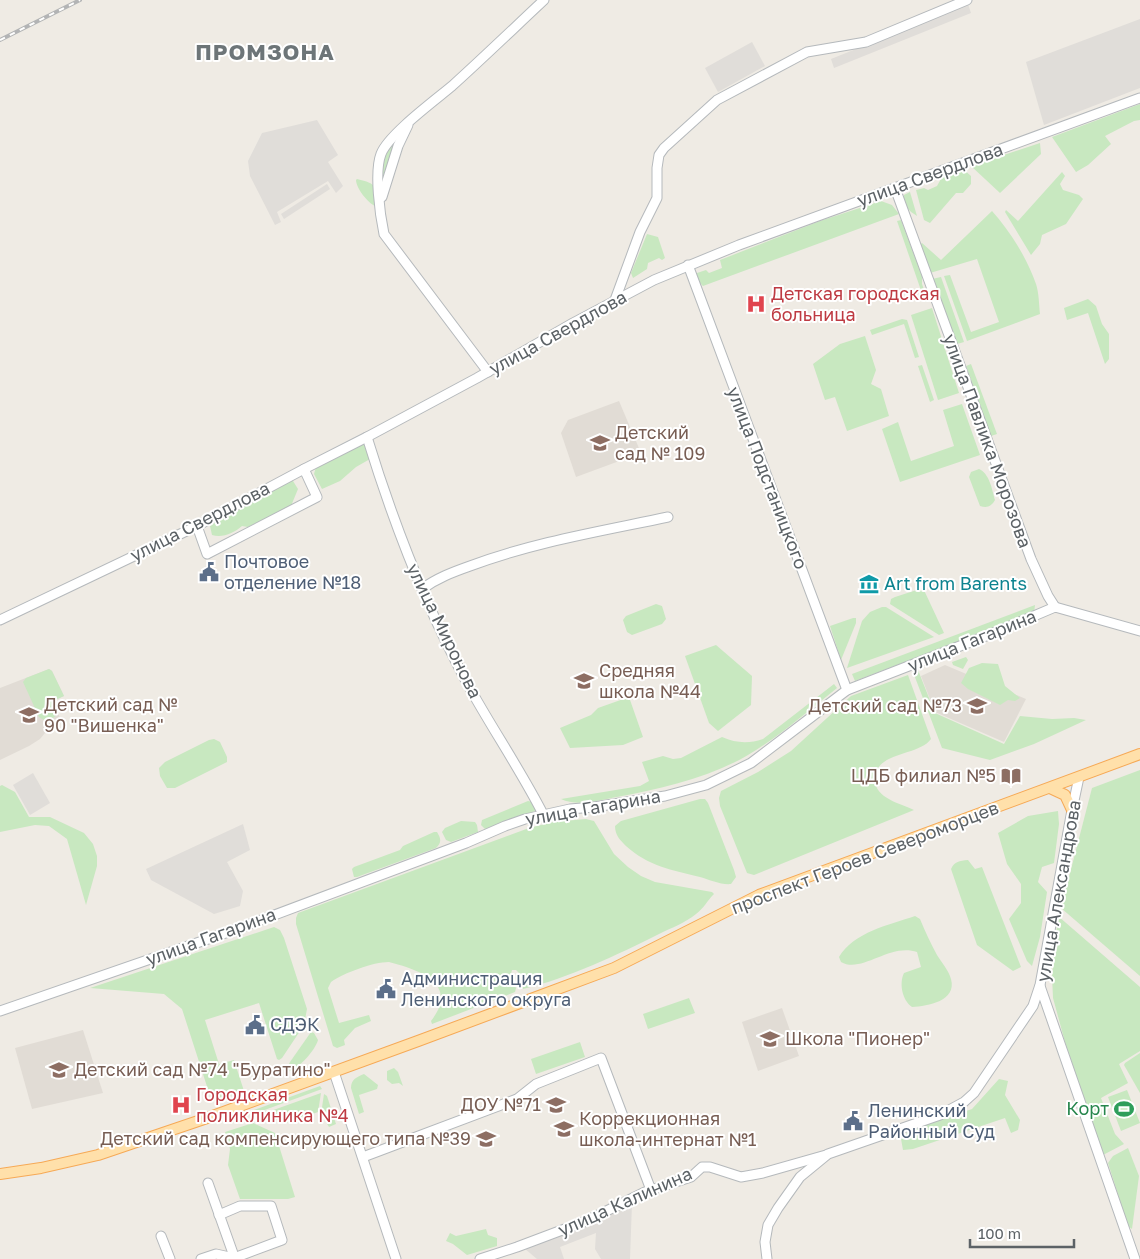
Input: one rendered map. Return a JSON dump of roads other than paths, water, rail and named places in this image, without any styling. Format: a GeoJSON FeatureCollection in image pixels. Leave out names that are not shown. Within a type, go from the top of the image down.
{"type":"FeatureCollection","features":[{"type":"Feature","properties":{"kind":"main road","name":"проспект Героев Североморцев"},"geometry":{"type":"LineString","coordinates":[[0,1174],[42,1168],[98,1155],[174,1130],[334,1072],[614,968],[759,895],[1140,754]]}},
{"type":"Feature","properties":{"kind":"main road"},"geometry":{"type":"LineString","coordinates":[[1050,788],[1065,795],[1072,810]]}},
{"type":"Feature","properties":{"kind":"street"},"geometry":{"type":"LineString","coordinates":[[488,372],[384,234],[380,219],[378,164],[381,154],[390,140],[544,0]]}},
{"type":"Feature","properties":{"kind":"street"},"geometry":{"type":"LineString","coordinates":[[615,300],[640,232],[657,198],[659,155],[664,148],[717,100],[807,52],[866,42],[967,0]]}},
{"type":"Feature","properties":{"kind":"street","name":"улица Свердлова"},"geometry":{"type":"LineString","coordinates":[[0,620],[197,526],[488,372],[654,280],[895,188],[1140,98]]}},
{"type":"Feature","properties":{"kind":"street"},"geometry":{"type":"LineString","coordinates":[[380,205],[398,146],[410,123]]}},
{"type":"Feature","properties":{"kind":"street","name":"улица Павлика Морозова"},"geometry":{"type":"LineString","coordinates":[[895,188],[1030,559],[1054,607]]}},
{"type":"Feature","properties":{"kind":"street","name":"улица Подстаницкого"},"geometry":{"type":"LineString","coordinates":[[688,266],[847,690]]}},
{"type":"Feature","properties":{"kind":"street","name":"улица Миронова"},"geometry":{"type":"LineString","coordinates":[[367,437],[392,517],[422,589],[464,678],[544,814]]}},
{"type":"Feature","properties":{"kind":"street"},"geometry":{"type":"LineString","coordinates":[[197,526],[208,554],[317,497],[304,468]]}},
{"type":"Feature","properties":{"kind":"street"},"geometry":{"type":"LineString","coordinates":[[422,589],[436,579],[493,557],[582,535],[668,517]]}},
{"type":"Feature","properties":{"kind":"street","name":"улица Гагарина"},"geometry":{"type":"LineString","coordinates":[[0,1011],[240,928],[466,843],[505,826],[544,814],[665,796],[713,782],[751,763],[847,690],[996,632],[1054,607],[1140,631]]}},
{"type":"Feature","properties":{"kind":"street","name":"улица Александрова"},"geometry":{"type":"LineString","coordinates":[[1079,777],[1040,985],[1135,1259]]}},
{"type":"Feature","properties":{"kind":"street"},"geometry":{"type":"LineString","coordinates":[[767,1259],[765,1242],[768,1225],[800,1177],[828,1154],[940,1115],[964,1102],[974,1093],[1033,1006],[1040,985]]}},
{"type":"Feature","properties":{"kind":"street"},"geometry":{"type":"LineString","coordinates":[[362,1157],[517,1099],[536,1084],[601,1058],[651,1190]]}},
{"type":"Feature","properties":{"kind":"street"},"geometry":{"type":"LineString","coordinates":[[334,1072],[396,1259]]}},
{"type":"Feature","properties":{"kind":"street","name":"улица Калинина"},"geometry":{"type":"LineString","coordinates":[[480,1259],[518,1248],[586,1221],[651,1190],[691,1177],[702,1167],[710,1166],[741,1177],[763,1173],[828,1154]]}},
{"type":"Feature","properties":{"kind":"street"},"geometry":{"type":"LineString","coordinates":[[208,1183],[235,1258]]}},
{"type":"Feature","properties":{"kind":"street"},"geometry":{"type":"LineString","coordinates":[[201,1259],[216,1254],[235,1258],[282,1240],[271,1206],[240,1206],[219,1215]]}},
{"type":"Feature","properties":{"kind":"street"},"geometry":{"type":"LineString","coordinates":[[161,1236],[170,1259]]}},
{"type":"Feature","properties":{"kind":"railway"},"geometry":{"type":"LineString","coordinates":[[0,40],[80,0]]}},
{"type":"Feature","properties":{"kind":"place","name":"Детская городская больница"},"geometry":{"type":"Point","coordinates":[756,304]}},
{"type":"Feature","properties":{"kind":"place","name":"Детский сад № 109"},"geometry":{"type":"Point","coordinates":[600,443]}},
{"type":"Feature","properties":{"kind":"place","name":"Почтовое отделение №18"},"geometry":{"type":"Point","coordinates":[209,572]}},
{"type":"Feature","properties":{"kind":"place","name":"Art from Barents"},"geometry":{"type":"Point","coordinates":[869,584]}},
{"type":"Feature","properties":{"kind":"place","name":"Средняя школа №44"},"geometry":{"type":"Point","coordinates":[584,681]}},
{"type":"Feature","properties":{"kind":"place","name":"Детский сад №73"},"geometry":{"type":"Point","coordinates":[977,706]}},
{"type":"Feature","properties":{"kind":"place","name":"Детский сад № 90 \"Вишенка\""},"geometry":{"type":"Point","coordinates":[29,715]}},
{"type":"Feature","properties":{"kind":"place","name":"ЦДБ филиал №5"},"geometry":{"type":"Point","coordinates":[1011,776]}},
{"type":"Feature","properties":{"kind":"place","name":"Администрация Ленинского округа"},"geometry":{"type":"Point","coordinates":[386,989]}},
{"type":"Feature","properties":{"kind":"place","name":"СДЭК"},"geometry":{"type":"Point","coordinates":[255,1025]}},
{"type":"Feature","properties":{"kind":"place","name":"Школа \"Пионер\""},"geometry":{"type":"Point","coordinates":[770,1039]}},
{"type":"Feature","properties":{"kind":"place","name":"Детский сад №74 \"Буратино\""},"geometry":{"type":"Point","coordinates":[59,1070]}},
{"type":"Feature","properties":{"kind":"place","name":"Городская поликлиника №4"},"geometry":{"type":"Point","coordinates":[181,1105]}},
{"type":"Feature","properties":{"kind":"place","name":"ДОУ №71"},"geometry":{"type":"Point","coordinates":[556,1105]}},
{"type":"Feature","properties":{"kind":"place","name":"Корт"},"geometry":{"type":"Point","coordinates":[1124,1109]}},
{"type":"Feature","properties":{"kind":"place","name":"Ленинский Районный Суд"},"geometry":{"type":"Point","coordinates":[853,1121]}},
{"type":"Feature","properties":{"kind":"place","name":"Коррекционная школа-интернат №1"},"geometry":{"type":"Point","coordinates":[564,1129]}},
{"type":"Feature","properties":{"kind":"place","name":"Детский сад компенсирующего типа №39"},"geometry":{"type":"Point","coordinates":[486,1139]}},
{"type":"Feature","properties":{"kind":"district","name":"ПРОМЗОНА"},"geometry":{"type":"Point","coordinates":[265,52]}}]}
